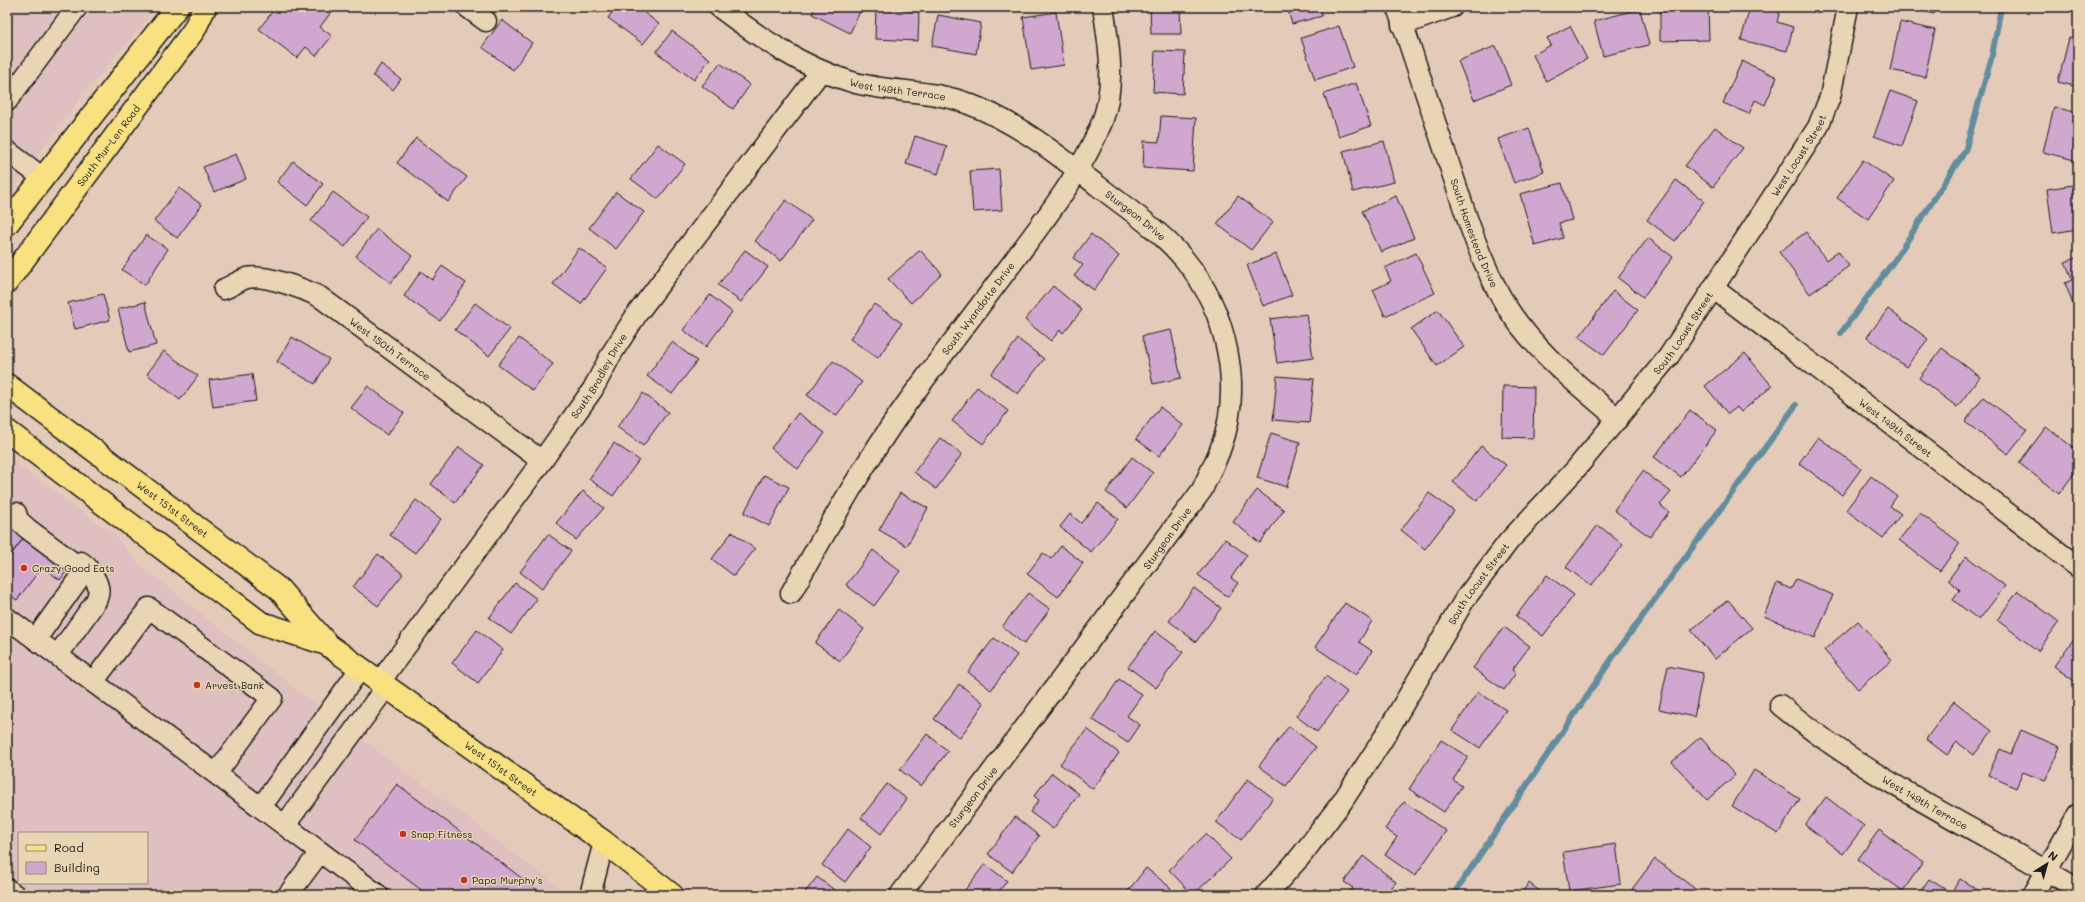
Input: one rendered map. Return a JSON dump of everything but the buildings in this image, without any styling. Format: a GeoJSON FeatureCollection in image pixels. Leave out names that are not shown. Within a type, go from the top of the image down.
{"type":"FeatureCollection","features":[{"type":"Feature","properties":{"kind":"main road"},"geometry":{"type":"LineString","coordinates":[[7,224],[177,7]]}},
{"type":"Feature","properties":{"kind":"main road","name":"South Mur-Len Road"},"geometry":{"type":"LineString","coordinates":[[7,282],[194,30],[205,7]]}},
{"type":"Feature","properties":{"kind":"main road","name":"West 151st Street"},"geometry":{"type":"LineString","coordinates":[[7,385],[279,589],[328,645],[604,842],[672,895]]}},
{"type":"Feature","properties":{"kind":"main road","name":"West 151st Street"},"geometry":{"type":"LineString","coordinates":[[7,431],[261,623],[328,645]]}},
{"type":"Feature","properties":{"kind":"street"},"geometry":{"type":"LineString","coordinates":[[10,90],[77,7]]}},
{"type":"Feature","properties":{"kind":"street"},"geometry":{"type":"LineString","coordinates":[[466,7],[486,22]]}},
{"type":"Feature","properties":{"kind":"street","name":"West 149th Terrace"},"geometry":{"type":"LineString","coordinates":[[719,7],[775,48],[821,71],[854,82],[935,95],[966,103],[1002,118],[1032,136],[1077,170]]}},
{"type":"Feature","properties":{"kind":"street","name":"South Wyandotte Drive"},"geometry":{"type":"LineString","coordinates":[[791,593],[866,464],[907,404],[1064,194],[1077,170],[1102,121],[1107,101],[1110,82],[1109,42],[1103,7]]}},
{"type":"Feature","properties":{"kind":"street"},"geometry":{"type":"LineString","coordinates":[[1399,16],[1452,7]]}},
{"type":"Feature","properties":{"kind":"street","name":"West Locust Street"},"geometry":{"type":"LineString","coordinates":[[1713,288],[1818,127],[1830,97],[1848,7]]}},
{"type":"Feature","properties":{"kind":"street","name":"South Homestead Drive"},"geometry":{"type":"LineString","coordinates":[[1399,16],[1478,249],[1505,304],[1532,340],[1566,374],[1618,419]]}},
{"type":"Feature","properties":{"kind":"street","name":"South Bradley Drive"},"geometry":{"type":"LineString","coordinates":[[285,825],[382,685],[593,389],[612,353],[638,314],[821,71]]}},
{"type":"Feature","properties":{"kind":"street"},"geometry":{"type":"LineString","coordinates":[[7,151],[43,178]]}},
{"type":"Feature","properties":{"kind":"street","name":"Sturgeon Drive"},"geometry":{"type":"LineString","coordinates":[[900,895],[1184,516],[1205,483],[1221,449],[1227,422],[1230,393],[1230,365],[1226,343],[1212,302],[1197,276],[1173,246],[1146,223],[1077,170]]}},
{"type":"Feature","properties":{"kind":"street","name":"West 150th Terrace"},"geometry":{"type":"LineString","coordinates":[[224,289],[248,278],[276,281],[298,287],[320,297],[542,461]]}},
{"type":"Feature","properties":{"kind":"street","name":"South Locust Street"},"geometry":{"type":"LineString","coordinates":[[1266,895],[1301,856],[1342,802],[1383,739],[1465,599],[1509,541],[1576,470],[1618,419],[1668,356],[1713,288]]}},
{"type":"Feature","properties":{"kind":"street","name":"West 149th Street"},"geometry":{"type":"LineString","coordinates":[[1713,288],[2078,567]]}},
{"type":"Feature","properties":{"kind":"street"},"geometry":{"type":"LineString","coordinates":[[12,510],[18,520],[28,529],[95,579],[98,586],[99,593],[96,601],[58,655]]}},
{"type":"Feature","properties":{"kind":"street"},"geometry":{"type":"LineString","coordinates":[[36,639],[84,571]]}},
{"type":"Feature","properties":{"kind":"street"},"geometry":{"type":"LineString","coordinates":[[94,682],[149,608],[272,698],[216,774]]}},
{"type":"Feature","properties":{"kind":"street"},"geometry":{"type":"LineString","coordinates":[[7,618],[378,895]]}},
{"type":"Feature","properties":{"kind":"street"},"geometry":{"type":"LineString","coordinates":[[261,807],[360,669]]}},
{"type":"Feature","properties":{"kind":"street","name":"West 149th Terrace"},"geometry":{"type":"LineString","coordinates":[[1780,705],[1810,730],[1903,790],[2047,870],[2078,889]]}},
{"type":"Feature","properties":{"kind":"street"},"geometry":{"type":"LineString","coordinates":[[2033,895],[2078,814]]}},
{"type":"Feature","properties":{"kind":"street"},"geometry":{"type":"LineString","coordinates":[[590,895],[604,842]]}},
{"type":"Feature","properties":{"kind":"street"},"geometry":{"type":"LineString","coordinates":[[288,895],[320,852]]}},
{"type":"Feature","properties":{"kind":"street"},"geometry":{"type":"LineString","coordinates":[[7,889],[15,895]]}},
{"type":"Feature","properties":{"kind":"shaded area"},"geometry":{"type":"Polygon","coordinates":[[[7,7],[157,7],[76,104],[7,195],[7,7]]]}},
{"type":"Feature","properties":{"kind":"shaded area"},"geometry":{"type":"Polygon","coordinates":[[[7,457],[115,535],[140,565],[301,693],[570,895],[7,895],[7,457]]]}},
{"type":"Feature","properties":{"kind":"waterway"},"geometry":{"type":"LineString","coordinates":[[1841,333],[1896,258],[1965,151],[1992,56],[2001,7]]}},
{"type":"Feature","properties":{"kind":"waterway"},"geometry":{"type":"LineString","coordinates":[[1453,895],[1613,657],[1796,405]]}},
{"type":"Feature","properties":{"kind":"place","name":"Crazy Good Eats"},"geometry":{"type":"Point","coordinates":[24,568]}},
{"type":"Feature","properties":{"kind":"place","name":"Arvest Bank"},"geometry":{"type":"Point","coordinates":[197,685]}},
{"type":"Feature","properties":{"kind":"place","name":"Snap Fitness"},"geometry":{"type":"Point","coordinates":[403,834]}},
{"type":"Feature","properties":{"kind":"place","name":"Papa Murphy's"},"geometry":{"type":"Point","coordinates":[464,880]}}]}
